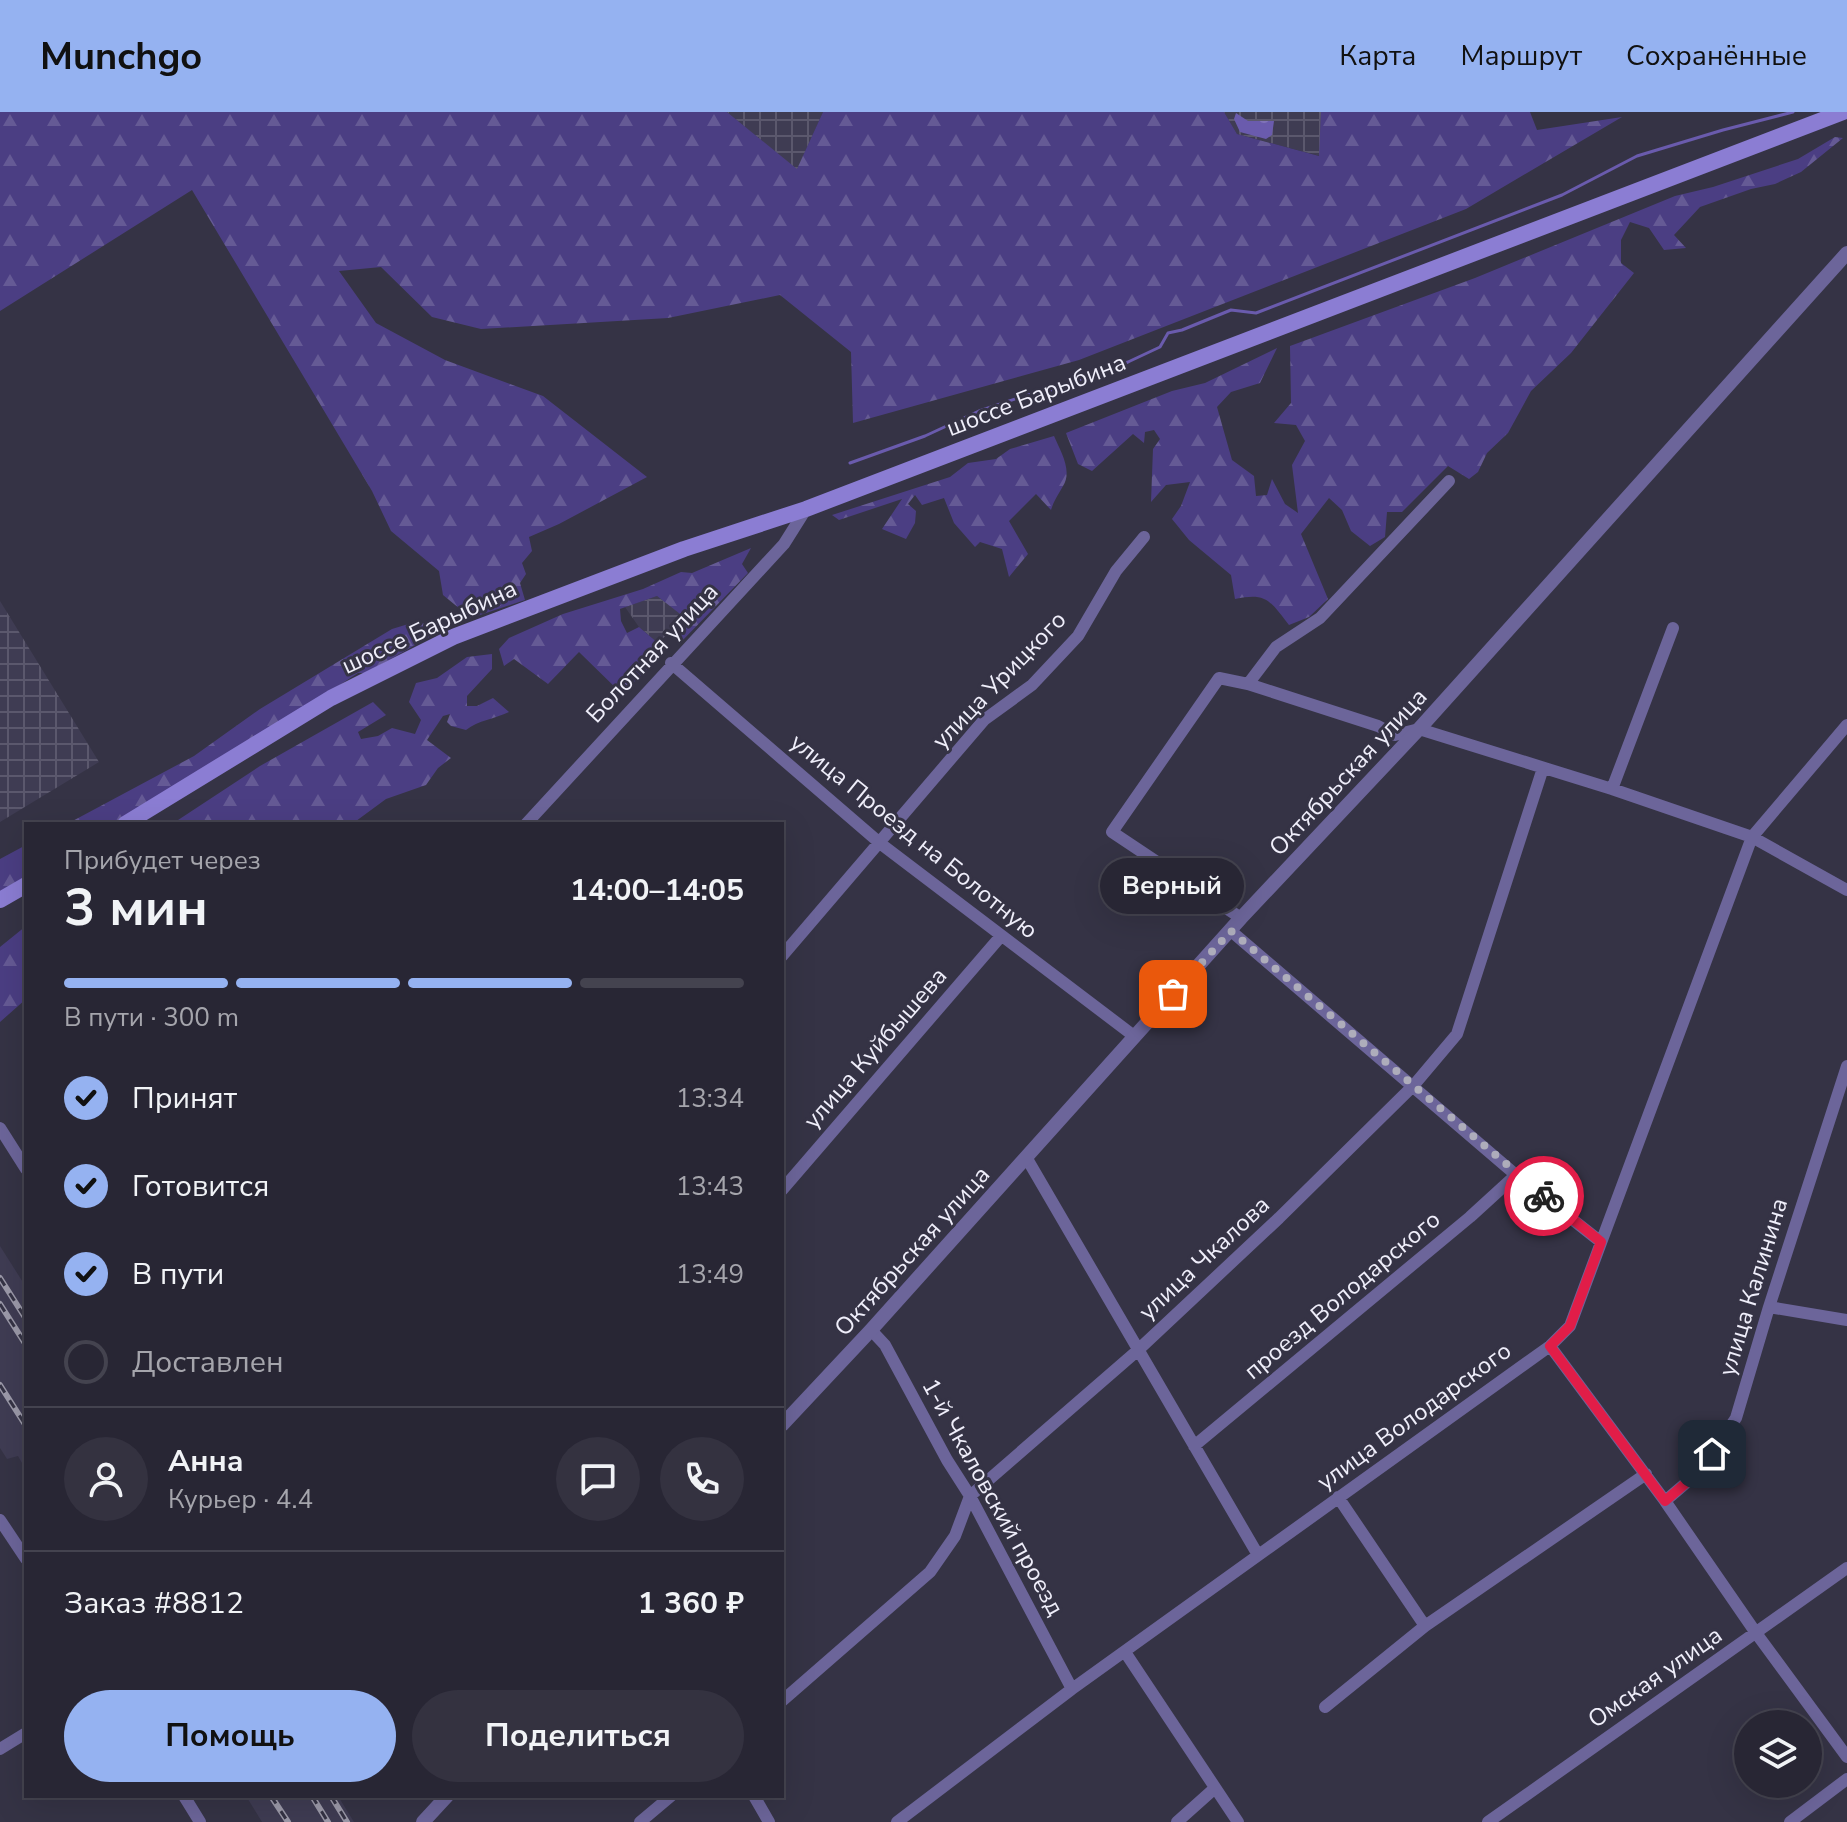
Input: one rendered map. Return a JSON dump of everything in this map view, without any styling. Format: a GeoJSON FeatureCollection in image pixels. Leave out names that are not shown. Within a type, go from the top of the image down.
{"type":"FeatureCollection","features":[{"type":"Feature","properties":{"kind":"main road","name":"шоссе Барыбина"},"geometry":{"type":"LineString","coordinates":[[128,822],[331,698],[453,637],[684,549],[806,509],[1843,112]]}},
{"type":"Feature","properties":{"kind":"main road"},"geometry":{"type":"LineString","coordinates":[[0,900],[24,886]]}},
{"type":"Feature","properties":{"kind":"street","name":"Октябрьская улица"},"geometry":{"type":"LineString","coordinates":[[784,1423],[1241,918],[1419,729],[1847,253]]}},
{"type":"Feature","properties":{"kind":"street"},"geometry":{"type":"LineString","coordinates":[[1248,684],[1276,647],[1320,618],[1449,481]]}},
{"type":"Feature","properties":{"kind":"street","name":"Болотная улица"},"geometry":{"type":"LineString","coordinates":[[528,822],[671,663],[784,544],[806,509]]}},
{"type":"Feature","properties":{"kind":"street","name":"улица Урицкого"},"geometry":{"type":"LineString","coordinates":[[784,954],[984,720],[1032,685],[1078,636],[1116,571],[1144,537]]}},
{"type":"Feature","properties":{"kind":"street"},"geometry":{"type":"LineString","coordinates":[[1612,789],[1673,628]]}},
{"type":"Feature","properties":{"kind":"street","name":"улица Проезд на Болотную"},"geometry":{"type":"LineString","coordinates":[[671,663],[881,844],[1134,1036]]}},
{"type":"Feature","properties":{"kind":"street"},"geometry":{"type":"LineString","coordinates":[[1241,918],[1112,832],[1219,678],[1248,684],[1378,726],[1395,735],[1419,729],[1612,789],[1752,837],[1847,890]]}},
{"type":"Feature","properties":{"kind":"street","name":"улица Володарского"},"geometry":{"type":"LineString","coordinates":[[897,1822],[1072,1689],[1550,1346],[1570,1326],[1752,837],[1847,725]]}},
{"type":"Feature","properties":{"kind":"street","name":"улица Чкалова"},"geometry":{"type":"LineString","coordinates":[[784,1699],[930,1572],[955,1536],[970,1496],[1137,1351],[1279,1218],[1414,1085],[1457,1034],[1543,768]]}},
{"type":"Feature","properties":{"kind":"street"},"geometry":{"type":"LineString","coordinates":[[1231,931],[1516,1175],[1601,1242]]}},
{"type":"Feature","properties":{"kind":"street","name":"улица Куйбышева"},"geometry":{"type":"LineString","coordinates":[[784,1188],[1001,936]]}},
{"type":"Feature","properties":{"kind":"street","name":"улица Калинина"},"geometry":{"type":"LineString","coordinates":[[1665,1501],[1700,1471],[1736,1418],[1847,1066]]}},
{"type":"Feature","properties":{"kind":"street"},"geometry":{"type":"LineString","coordinates":[[0,1128],[24,1166]]}},
{"type":"Feature","properties":{"kind":"street"},"geometry":{"type":"LineString","coordinates":[[1026,1157],[1258,1555]]}},
{"type":"Feature","properties":{"kind":"street","name":"проезд Володарского"},"geometry":{"type":"LineString","coordinates":[[1194,1446],[1470,1217],[1516,1175]]}},
{"type":"Feature","properties":{"kind":"street"},"geometry":{"type":"LineString","coordinates":[[1769,1307],[1847,1320]]}},
{"type":"Feature","properties":{"kind":"street","name":"1-й Чкаловский проезд"},"geometry":{"type":"LineString","coordinates":[[871,1330],[885,1345],[970,1496],[1072,1689]]}},
{"type":"Feature","properties":{"kind":"street"},"geometry":{"type":"LineString","coordinates":[[1550,1346],[1646,1474],[1847,1757]]}},
{"type":"Feature","properties":{"kind":"street"},"geometry":{"type":"LineString","coordinates":[[1325,1707],[1425,1626],[1646,1474]]}},
{"type":"Feature","properties":{"kind":"street"},"geometry":{"type":"LineString","coordinates":[[1338,1497],[1425,1626]]}},
{"type":"Feature","properties":{"kind":"street"},"geometry":{"type":"LineString","coordinates":[[0,1520],[24,1556]]}},
{"type":"Feature","properties":{"kind":"street","name":"Омская улица"},"geometry":{"type":"LineString","coordinates":[[1488,1822],[1847,1568]]}},
{"type":"Feature","properties":{"kind":"street"},"geometry":{"type":"LineString","coordinates":[[1125,1652],[1238,1822]]}},
{"type":"Feature","properties":{"kind":"street"},"geometry":{"type":"LineString","coordinates":[[0,1749],[24,1734]]}},
{"type":"Feature","properties":{"kind":"street"},"geometry":{"type":"LineString","coordinates":[[1790,1822],[1847,1779]]}},
{"type":"Feature","properties":{"kind":"street"},"geometry":{"type":"LineString","coordinates":[[1177,1822],[1215,1788]]}},
{"type":"Feature","properties":{"kind":"street"},"geometry":{"type":"LineString","coordinates":[[185,1798],[200,1822]]}},
{"type":"Feature","properties":{"kind":"street"},"geometry":{"type":"LineString","coordinates":[[423,1822],[445,1798]]}},
{"type":"Feature","properties":{"kind":"street"},"geometry":{"type":"LineString","coordinates":[[640,1822],[669,1798]]}},
{"type":"Feature","properties":{"kind":"street"},"geometry":{"type":"LineString","coordinates":[[755,1798],[769,1822]]}},
{"type":"Feature","properties":{"kind":"shaded area"},"geometry":{"type":"Polygon","coordinates":[[[727,112],[823,112],[797,170],[727,112]]]}},
{"type":"Feature","properties":{"kind":"shaded area"},"geometry":{"type":"Polygon","coordinates":[[[1224,112],[1321,112],[1320,156],[1237,134],[1224,112]]]}},
{"type":"Feature","properties":{"kind":"shaded area"},"geometry":{"type":"Polygon","coordinates":[[[657,596],[685,617],[658,643],[639,627],[625,607],[657,596]]]}},
{"type":"Feature","properties":{"kind":"shaded area"},"geometry":{"type":"Polygon","coordinates":[[[0,601],[99,762],[0,822],[0,601]]]}},
{"type":"Feature","properties":{"kind":"shaded area"},"geometry":{"type":"Polygon","coordinates":[[[0,1246],[24,1284],[24,1466],[18,1456],[7,1459],[0,1448],[0,1246]]]}},
{"type":"Feature","properties":{"kind":"shaded area"},"geometry":{"type":"Polygon","coordinates":[[[247,1798],[339,1798],[354,1822],[262,1822],[247,1798]]]}},
{"type":"Feature","properties":{"kind":"green space"},"geometry":{"type":"Polygon","coordinates":[[[0,112],[727,112],[797,169],[823,112],[1224,112],[1237,134],[1319,156],[1321,112],[1530,112],[1537,130],[1622,117],[1466,209],[1079,360],[853,423],[851,352],[780,295],[668,318],[481,329],[432,317],[381,267],[339,271],[376,323],[445,360],[543,396],[647,477],[529,537],[532,551],[522,563],[526,574],[520,583],[525,600],[471,618],[443,595],[439,571],[391,531],[372,491],[192,190],[0,311],[0,112]]]}},
{"type":"Feature","properties":{"kind":"green space"},"geometry":{"type":"Polygon","coordinates":[[[1835,137],[1843,138],[1801,172],[1775,184],[1700,207],[1674,235],[1686,248],[1664,250],[1649,228],[1630,222],[1621,240],[1621,263],[1634,273],[1571,353],[1531,391],[1508,433],[1487,453],[1478,472],[1469,479],[1448,466],[1402,512],[1387,512],[1385,537],[1370,546],[1351,531],[1342,510],[1329,498],[1301,534],[1328,599],[1309,617],[1289,625],[1267,600],[1254,597],[1235,599],[1231,575],[1189,540],[1172,519],[1181,506],[1190,482],[1166,485],[1151,502],[1153,449],[1160,439],[1154,430],[1145,432],[1144,443],[1133,434],[1092,471],[1078,464],[1066,433],[1172,391],[1205,383],[1277,348],[1260,383],[1231,392],[1217,407],[1232,460],[1254,476],[1256,496],[1267,495],[1272,479],[1285,504],[1298,513],[1292,465],[1305,441],[1296,425],[1274,423],[1291,403],[1290,346],[1475,278],[1675,196],[1798,159],[1835,137]]]}},
{"type":"Feature","properties":{"kind":"green space"},"geometry":{"type":"Polygon","coordinates":[[[1054,436],[1064,461],[1066,480],[1051,510],[1036,494],[1009,521],[1028,554],[1009,577],[1002,549],[980,542],[975,547],[954,523],[944,498],[922,505],[915,495],[908,504],[916,511],[915,523],[906,539],[882,529],[902,499],[839,520],[832,515],[950,477],[968,463],[996,459],[1010,449],[1054,436]]]}},
{"type":"Feature","properties":{"kind":"green space"},"geometry":{"type":"Polygon","coordinates":[[[751,548],[742,564],[748,573],[680,643],[669,632],[684,617],[657,596],[620,609],[627,633],[639,627],[658,643],[652,654],[654,663],[622,694],[579,652],[548,684],[514,659],[504,666],[499,649],[509,638],[563,614],[643,589],[681,572],[692,573],[751,548]]]}},
{"type":"Feature","properties":{"kind":"green space"},"geometry":{"type":"Polygon","coordinates":[[[415,622],[431,625],[431,636],[366,673],[358,673],[251,743],[118,822],[71,822],[194,756],[260,709],[392,629],[415,622]]]}},
{"type":"Feature","properties":{"kind":"green space"},"geometry":{"type":"Polygon","coordinates":[[[492,654],[492,669],[467,696],[467,706],[477,706],[493,698],[509,712],[466,730],[447,722],[450,714],[443,716],[427,740],[451,758],[438,768],[426,785],[386,799],[355,822],[175,822],[260,766],[373,702],[386,715],[358,732],[361,739],[378,736],[392,728],[415,734],[421,720],[409,702],[416,683],[437,678],[467,657],[492,654]]]}},
{"type":"Feature","properties":{"kind":"green space"},"geometry":{"type":"Polygon","coordinates":[[[24,846],[24,877],[0,892],[0,859],[24,846]]]}},
{"type":"Feature","properties":{"kind":"green space"},"geometry":{"type":"Polygon","coordinates":[[[24,928],[24,1001],[0,1022],[0,947],[24,928]]]}},
{"type":"Feature","properties":{"kind":"water"},"geometry":{"type":"Polygon","coordinates":[[[1236,113],[1248,121],[1274,121],[1272,135],[1266,139],[1240,132],[1234,119],[1236,113]]]}},
{"type":"Feature","properties":{"kind":"waterway"},"geometry":{"type":"LineString","coordinates":[[850,463],[925,436],[979,411],[1045,392],[1128,362],[1160,347],[1168,333],[1231,310],[1256,313],[1562,195],[1637,156],[1793,112]]}},
{"type":"Feature","properties":{"kind":"railway"},"geometry":{"type":"LineString","coordinates":[[0,1278],[24,1316]]}},
{"type":"Feature","properties":{"kind":"railway"},"geometry":{"type":"LineString","coordinates":[[0,1304],[24,1342]]}},
{"type":"Feature","properties":{"kind":"railway"},"geometry":{"type":"LineString","coordinates":[[0,1385],[24,1423]]}},
{"type":"Feature","properties":{"kind":"railway"},"geometry":{"type":"LineString","coordinates":[[272,1798],[288,1822]]}},
{"type":"Feature","properties":{"kind":"railway"},"geometry":{"type":"LineString","coordinates":[[313,1798],[328,1822]]}},
{"type":"Feature","properties":{"kind":"railway"},"geometry":{"type":"LineString","coordinates":[[332,1798],[347,1822]]}},
{"type":"Feature","properties":{"kind":"way so far"},"geometry":{"type":"LineString","coordinates":[[1173,994],[1231,931],[1544,1196]]}},
{"type":"Feature","properties":{"kind":"place","name":"Верный"},"geometry":{"type":"Point","coordinates":[1173,994]}},
{"type":"Feature","properties":{"kind":"route"},"geometry":{"type":"LineString","coordinates":[[1544,1196],[1601,1242],[1570,1326],[1550,1346],[1665,1501],[1700,1471],[1712,1454]]}}]}
